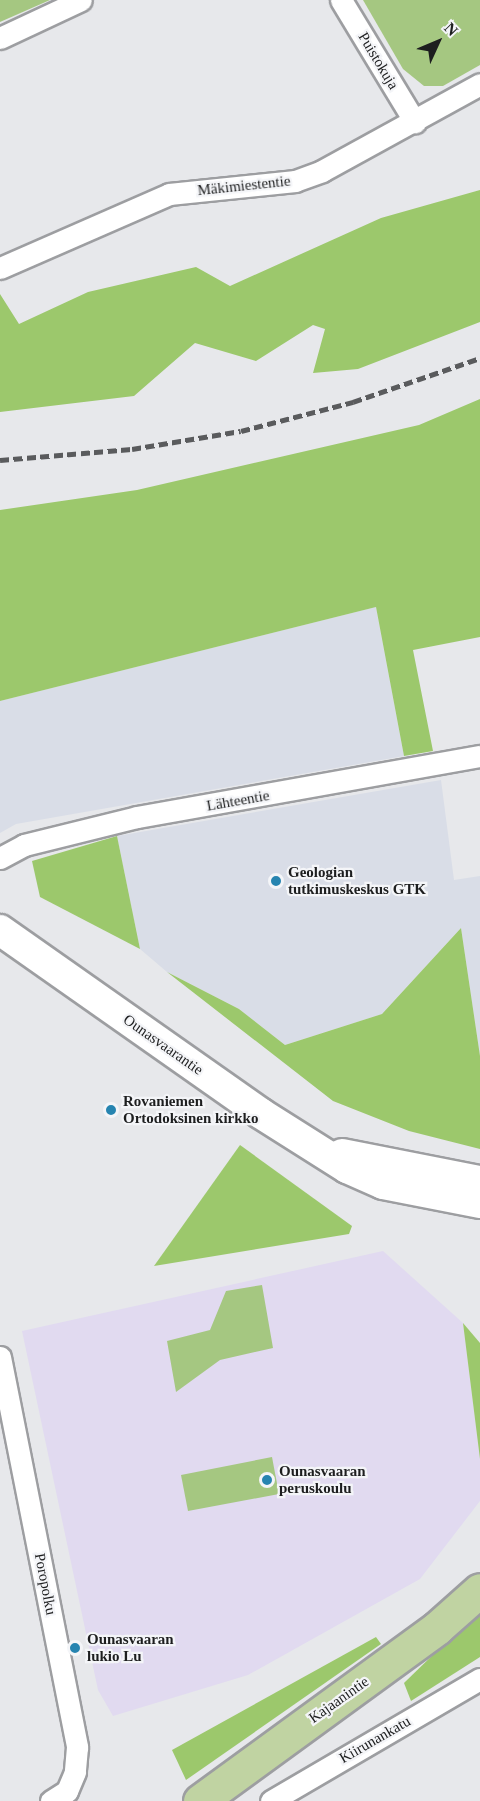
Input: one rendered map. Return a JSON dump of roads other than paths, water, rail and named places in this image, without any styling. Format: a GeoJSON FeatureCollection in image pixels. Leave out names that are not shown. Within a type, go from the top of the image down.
{"type":"FeatureCollection","features":[{"type":"Feature","properties":{"kind":"main road","name":"Kajaanintie"},"geometry":{"type":"LineString","coordinates":[[200,1801],[409,1649],[478,1590]]}},
{"type":"Feature","properties":{"kind":"street"},"geometry":{"type":"LineString","coordinates":[[0,38],[81,0]]}},
{"type":"Feature","properties":{"kind":"street","name":"Puistokuja"},"geometry":{"type":"LineString","coordinates":[[341,0],[414,122]]}},
{"type":"Feature","properties":{"kind":"street","name":"Mäkimiestentie"},"geometry":{"type":"LineString","coordinates":[[0,268],[169,194],[295,181],[414,122],[480,84]]}},
{"type":"Feature","properties":{"kind":"street","name":"Lähteentie"},"geometry":{"type":"LineString","coordinates":[[0,858],[24,845],[137,818],[480,756]]}},
{"type":"Feature","properties":{"kind":"street","name":"Ounasvaarantie"},"geometry":{"type":"LineString","coordinates":[[0,930],[260,1113],[330,1154],[354,1172],[383,1184],[480,1203]]}},
{"type":"Feature","properties":{"kind":"street","name":"Ounasvaarantie"},"geometry":{"type":"LineString","coordinates":[[330,1154],[365,1156],[412,1169],[480,1181]]}},
{"type":"Feature","properties":{"kind":"street","name":"Poropolku"},"geometry":{"type":"LineString","coordinates":[[0,1358],[77,1747],[75,1772],[67,1791],[51,1801]]}},
{"type":"Feature","properties":{"kind":"street","name":"Kiirunankatu"},"geometry":{"type":"LineString","coordinates":[[271,1801],[480,1679]]}},
{"type":"Feature","properties":{"kind":"railway"},"geometry":{"type":"LineString","coordinates":[[0,460],[132,449],[241,431],[353,402],[480,358]]}},
{"type":"Feature","properties":{"kind":"place","name":"Geologian tutkimuskeskus GTK"},"geometry":{"type":"Point","coordinates":[276,881]}},
{"type":"Feature","properties":{"kind":"place","name":"Rovaniemen Ortodoksinen kirkko"},"geometry":{"type":"Point","coordinates":[111,1110]}},
{"type":"Feature","properties":{"kind":"place","name":"Ounasvaaran peruskoulu"},"geometry":{"type":"Point","coordinates":[267,1480]}},
{"type":"Feature","properties":{"kind":"place","name":"Ounasvaaran lukio Lu"},"geometry":{"type":"Point","coordinates":[75,1648]}}]}
